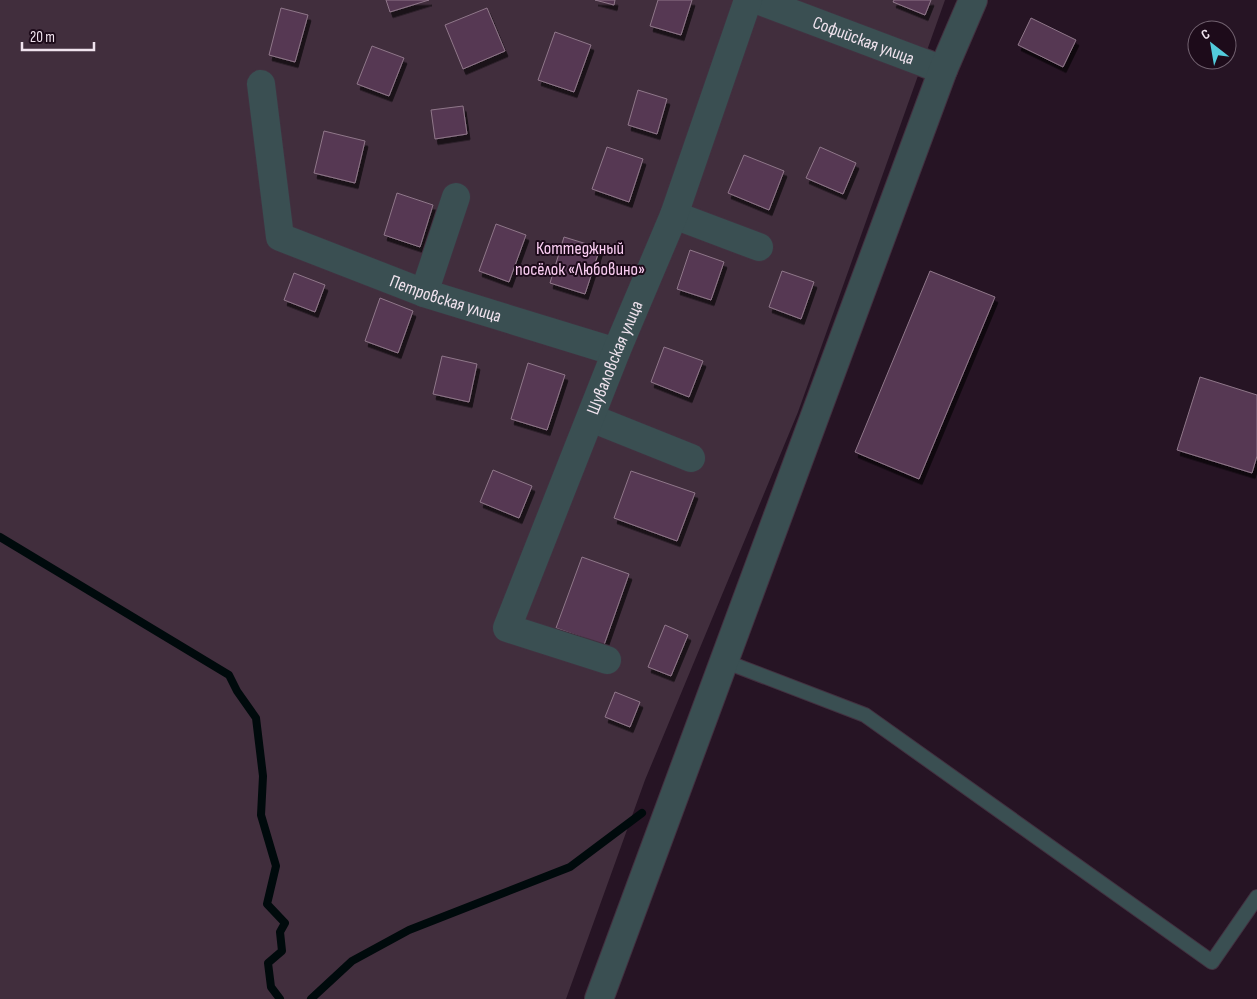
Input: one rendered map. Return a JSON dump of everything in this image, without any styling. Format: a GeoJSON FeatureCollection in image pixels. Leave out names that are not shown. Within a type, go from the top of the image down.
{"type":"FeatureCollection","features":[{"type":"Feature","properties":{"kind":"street","name":"Шуваловская улица"},"geometry":{"type":"LineString","coordinates":[[607,660],[507,628],[616,352],[674,215],[748,0]]}},
{"type":"Feature","properties":{"kind":"street","name":"Софийская улица"},"geometry":{"type":"LineString","coordinates":[[757,0],[943,70]]}},
{"type":"Feature","properties":{"kind":"street"},"geometry":{"type":"LineString","coordinates":[[599,999],[943,70],[973,0]]}},
{"type":"Feature","properties":{"kind":"street","name":"Петровская улица"},"geometry":{"type":"LineString","coordinates":[[261,84],[280,237],[424,293],[616,352]]}},
{"type":"Feature","properties":{"kind":"street"},"geometry":{"type":"LineString","coordinates":[[424,293],[456,197]]}},
{"type":"Feature","properties":{"kind":"street"},"geometry":{"type":"LineString","coordinates":[[674,215],[759,247]]}},
{"type":"Feature","properties":{"kind":"street"},"geometry":{"type":"LineString","coordinates":[[591,418],[691,458]]}},
{"type":"Feature","properties":{"kind":"lane"},"geometry":{"type":"LineString","coordinates":[[724,661],[865,715],[1212,962],[1257,897]]}},
{"type":"Feature","properties":{"kind":"green space","name":"Коттеджный посёлок «Любовино»"},"geometry":{"type":"Polygon","coordinates":[[[0,0],[945,0],[798,412],[645,780],[566,999],[0,999],[0,0]]]}},
{"type":"Feature","properties":{"kind":"building"},"geometry":{"type":"Polygon","coordinates":[[[386,0],[429,0],[390,12],[386,0]]]}},
{"type":"Feature","properties":{"kind":"building"},"geometry":{"type":"Polygon","coordinates":[[[595,0],[615,0],[614,5],[595,0]]]}},
{"type":"Feature","properties":{"kind":"building"},"geometry":{"type":"Polygon","coordinates":[[[658,0],[692,0],[681,35],[650,26],[658,0]]]}},
{"type":"Feature","properties":{"kind":"building"},"geometry":{"type":"Polygon","coordinates":[[[894,0],[931,0],[925,15],[893,2],[894,0]]]}},
{"type":"Feature","properties":{"kind":"building"},"geometry":{"type":"Polygon","coordinates":[[[281,8],[308,15],[295,62],[269,55],[281,8]]]}},
{"type":"Feature","properties":{"kind":"building"},"geometry":{"type":"Polygon","coordinates":[[[487,8],[505,51],[463,69],[445,25],[487,8]]]}},
{"type":"Feature","properties":{"kind":"building"},"geometry":{"type":"Polygon","coordinates":[[[1031,18],[1076,40],[1063,67],[1018,45],[1031,18]]]}},
{"type":"Feature","properties":{"kind":"building"},"geometry":{"type":"Polygon","coordinates":[[[555,32],[591,45],[574,92],[538,80],[555,32]]]}},
{"type":"Feature","properties":{"kind":"building"},"geometry":{"type":"Polygon","coordinates":[[[372,46],[404,58],[389,96],[357,84],[372,46]]]}},
{"type":"Feature","properties":{"kind":"building"},"geometry":{"type":"Polygon","coordinates":[[[638,90],[667,99],[657,134],[628,125],[638,90]]]}},
{"type":"Feature","properties":{"kind":"building"},"geometry":{"type":"Polygon","coordinates":[[[463,106],[467,134],[435,139],[431,110],[463,106]]]}},
{"type":"Feature","properties":{"kind":"building"},"geometry":{"type":"Polygon","coordinates":[[[324,131],[365,141],[355,183],[314,173],[324,131]]]}},
{"type":"Feature","properties":{"kind":"building"},"geometry":{"type":"Polygon","coordinates":[[[607,147],[643,159],[629,202],[592,189],[607,147]]]}},
{"type":"Feature","properties":{"kind":"building"},"geometry":{"type":"Polygon","coordinates":[[[820,147],[856,163],[843,194],[806,178],[820,147]]]}},
{"type":"Feature","properties":{"kind":"building"},"geometry":{"type":"Polygon","coordinates":[[[744,155],[784,171],[769,210],[728,193],[744,155]]]}},
{"type":"Feature","properties":{"kind":"building"},"geometry":{"type":"Polygon","coordinates":[[[397,193],[433,205],[420,247],[384,235],[397,193]]]}},
{"type":"Feature","properties":{"kind":"building"},"geometry":{"type":"Polygon","coordinates":[[[496,224],[526,235],[509,282],[479,271],[496,224]]]}},
{"type":"Feature","properties":{"kind":"building"},"geometry":{"type":"Polygon","coordinates":[[[564,237],[600,248],[585,294],[550,283],[564,237]]]}},
{"type":"Feature","properties":{"kind":"building"},"geometry":{"type":"Polygon","coordinates":[[[690,250],[724,262],[711,300],[677,289],[690,250]]]}},
{"type":"Feature","properties":{"kind":"building"},"geometry":{"type":"Polygon","coordinates":[[[782,271],[814,282],[801,319],[769,307],[782,271]]]}},
{"type":"Feature","properties":{"kind":"building"},"geometry":{"type":"Polygon","coordinates":[[[930,271],[995,297],[919,479],[855,452],[930,271]]]}},
{"type":"Feature","properties":{"kind":"building"},"geometry":{"type":"Polygon","coordinates":[[[294,273],[325,285],[315,312],[284,300],[294,273]]]}},
{"type":"Feature","properties":{"kind":"building"},"geometry":{"type":"Polygon","coordinates":[[[380,298],[413,311],[398,353],[365,341],[380,298]]]}},
{"type":"Feature","properties":{"kind":"building"},"geometry":{"type":"Polygon","coordinates":[[[664,347],[703,361],[689,397],[651,382],[664,347]]]}},
{"type":"Feature","properties":{"kind":"building"},"geometry":{"type":"Polygon","coordinates":[[[442,356],[477,364],[469,402],[433,394],[442,356]]]}},
{"type":"Feature","properties":{"kind":"building"},"geometry":{"type":"Polygon","coordinates":[[[528,363],[565,375],[547,430],[511,419],[528,363]]]}},
{"type":"Feature","properties":{"kind":"building"},"geometry":{"type":"Polygon","coordinates":[[[1200,377],[1257,395],[1257,456],[1252,473],[1177,450],[1200,377]]]}},
{"type":"Feature","properties":{"kind":"building"},"geometry":{"type":"Polygon","coordinates":[[[493,470],[532,486],[519,518],[480,502],[493,470]]]}},
{"type":"Feature","properties":{"kind":"building"},"geometry":{"type":"Polygon","coordinates":[[[631,471],[695,493],[677,541],[614,518],[631,471]]]}},
{"type":"Feature","properties":{"kind":"building"},"geometry":{"type":"Polygon","coordinates":[[[582,557],[629,574],[604,645],[556,628],[582,557]]]}},
{"type":"Feature","properties":{"kind":"building"},"geometry":{"type":"Polygon","coordinates":[[[665,625],[688,635],[671,676],[648,667],[665,625]]]}},
{"type":"Feature","properties":{"kind":"building"},"geometry":{"type":"Polygon","coordinates":[[[615,692],[640,702],[630,727],[605,717],[615,692]]]}},
{"type":"Feature","properties":{"kind":"waterway"},"geometry":{"type":"LineString","coordinates":[[0,537],[229,675],[237,691],[256,718],[263,776],[261,815],[276,866],[267,904],[285,923],[280,932],[282,951],[268,963],[271,987],[280,999]]}},
{"type":"Feature","properties":{"kind":"waterway"},"geometry":{"type":"LineString","coordinates":[[311,999],[352,961],[409,930],[570,867],[642,813]]}}]}
